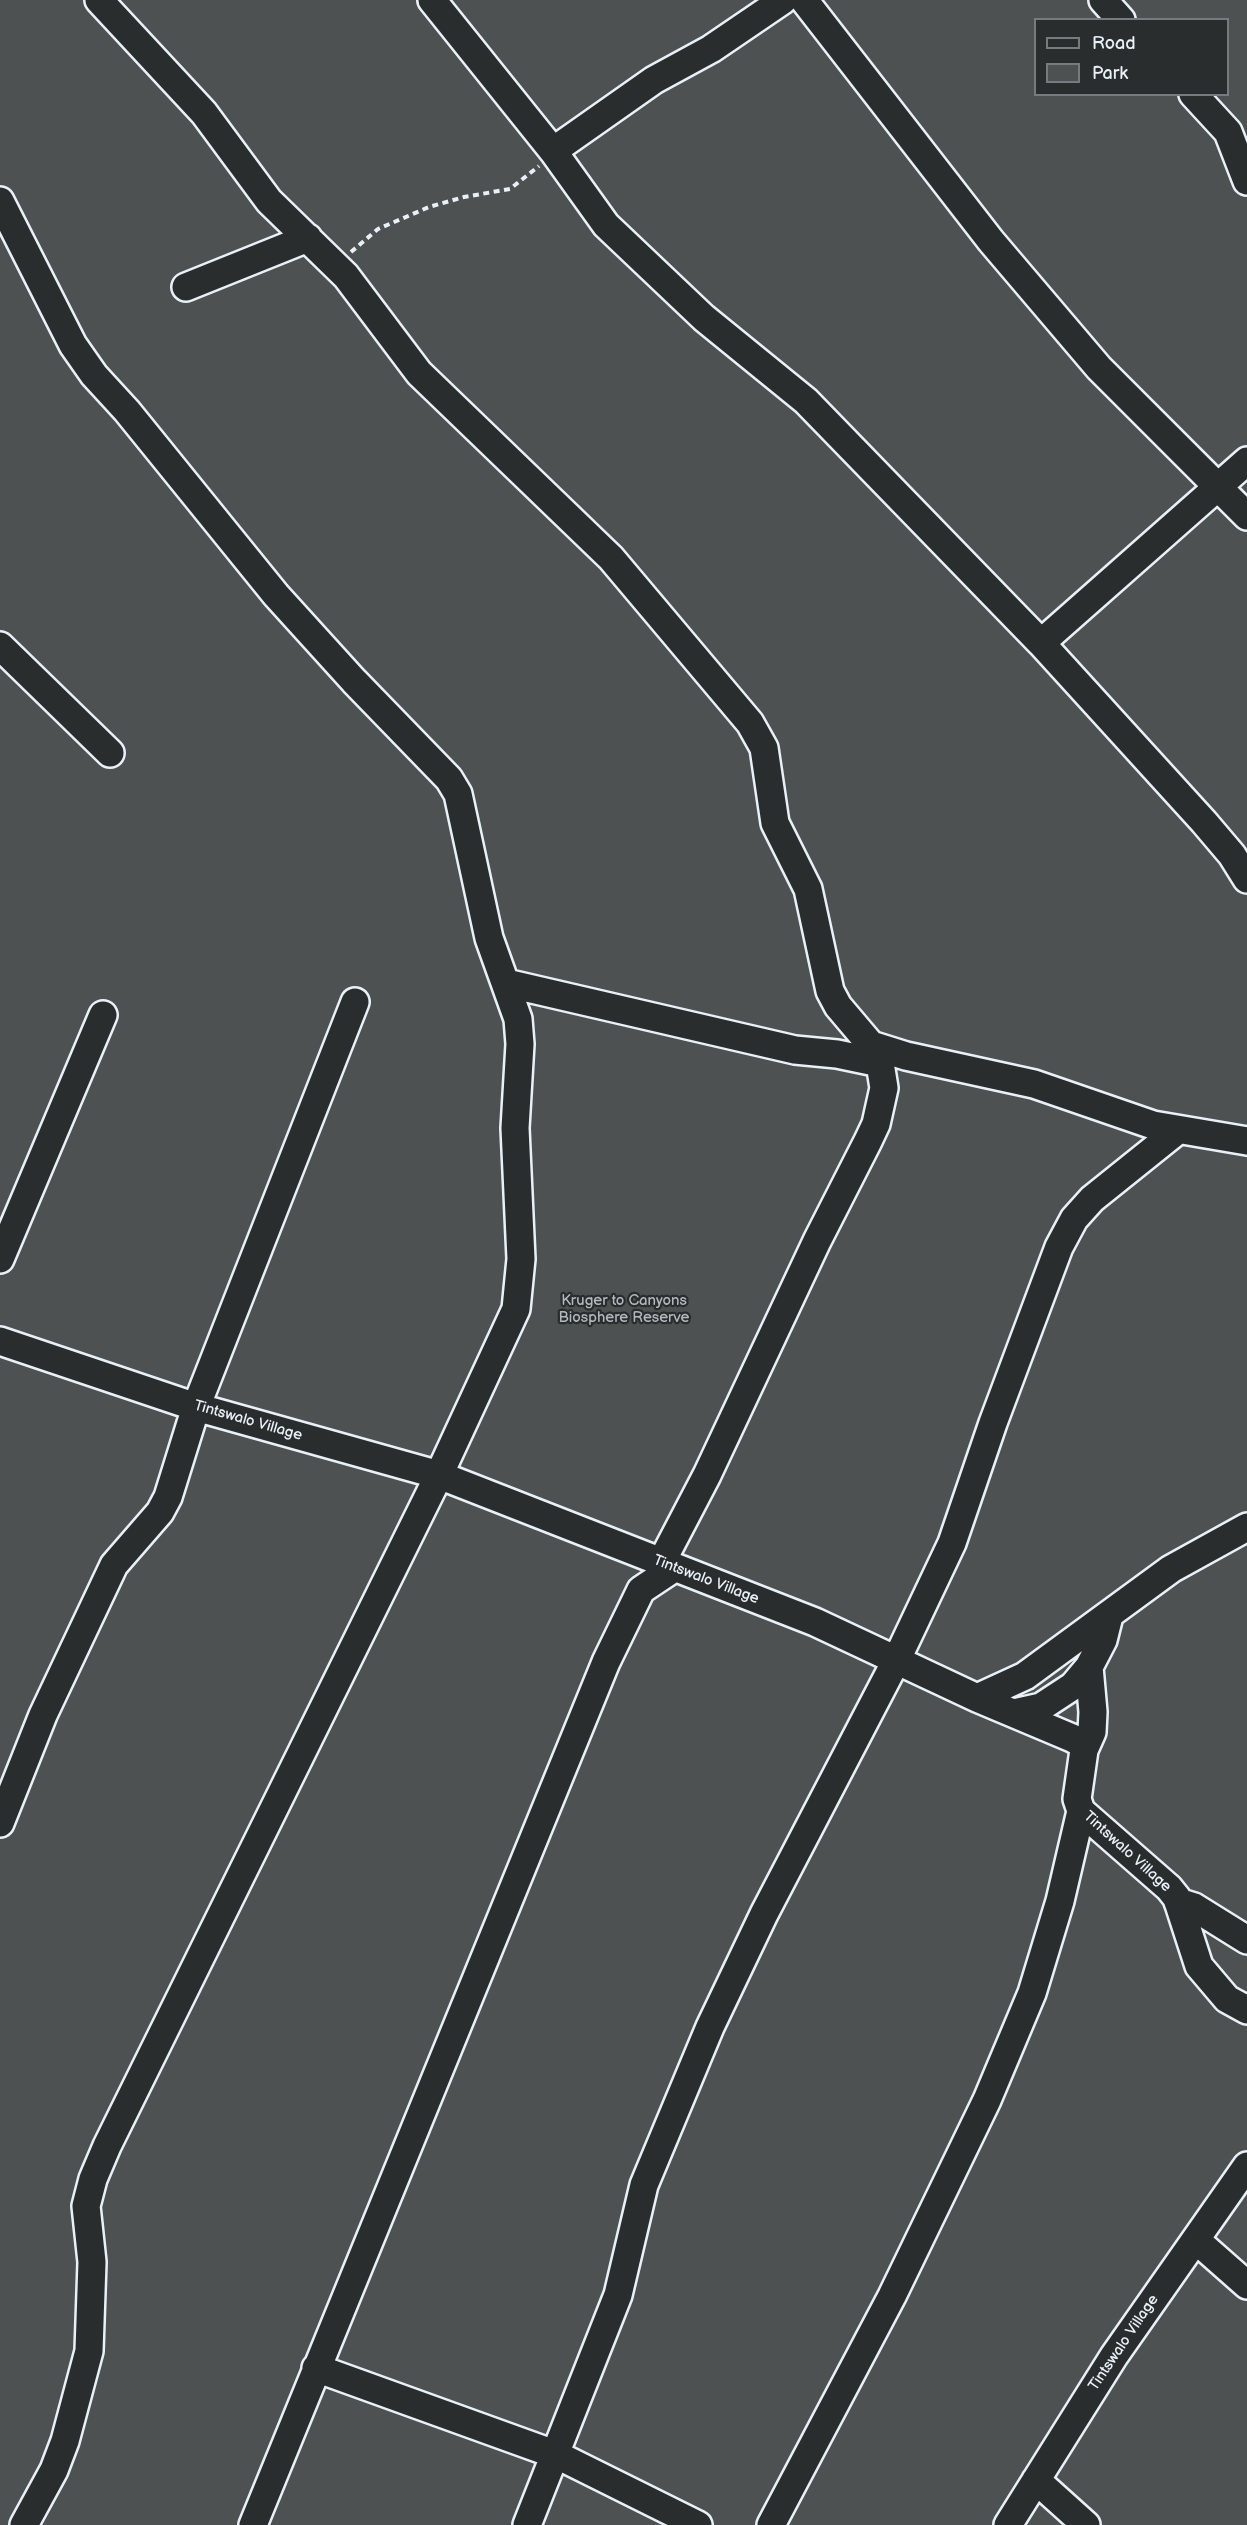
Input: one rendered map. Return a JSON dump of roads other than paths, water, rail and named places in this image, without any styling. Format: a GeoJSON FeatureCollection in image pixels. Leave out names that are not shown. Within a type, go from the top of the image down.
{"type":"FeatureCollection","features":[{"type":"Feature","properties":{"kind":"street"},"geometry":{"type":"LineString","coordinates":[[99,0],[214,126],[269,201],[346,276],[419,374],[611,558],[760,737],[775,823],[808,890],[830,991],[838,1006],[876,1054],[884,1088],[876,1124],[817,1240],[707,1475],[668,1566],[641,1590],[606,1662],[253,2525]]}},
{"type":"Feature","properties":{"kind":"street"},"geometry":{"type":"LineString","coordinates":[[432,0],[554,151],[606,225],[696,311],[806,401],[1041,643],[1204,822],[1232,855],[1247,879]]}},
{"type":"Feature","properties":{"kind":"street"},"geometry":{"type":"LineString","coordinates":[[554,151],[654,81],[711,49],[783,0]]}},
{"type":"Feature","properties":{"kind":"street"},"geometry":{"type":"LineString","coordinates":[[804,0],[991,241],[1099,368],[1219,485],[1247,516]]}},
{"type":"Feature","properties":{"kind":"street"},"geometry":{"type":"LineString","coordinates":[[1103,0],[1119,18]]}},
{"type":"Feature","properties":{"kind":"street"},"geometry":{"type":"LineString","coordinates":[[1195,96],[1228,132],[1247,181]]}},
{"type":"Feature","properties":{"kind":"street"},"geometry":{"type":"LineString","coordinates":[[0,201],[73,345],[94,375],[127,411],[276,595],[354,681],[449,779],[458,794],[462,808],[489,938],[518,1019],[520,1044],[515,1128],[520,1284],[516,1309],[439,1475],[107,2146],[93,2179],[86,2211],[92,2262],[89,2351],[65,2441],[54,2470],[24,2525]]}},
{"type":"Feature","properties":{"kind":"street"},"geometry":{"type":"LineString","coordinates":[[186,286],[308,238]]}},
{"type":"Feature","properties":{"kind":"street"},"geometry":{"type":"LineString","coordinates":[[1041,643],[1247,461]]}},
{"type":"Feature","properties":{"kind":"street"},"geometry":{"type":"LineString","coordinates":[[0,646],[110,753]]}},
{"type":"Feature","properties":{"kind":"street"},"geometry":{"type":"LineString","coordinates":[[506,983],[795,1050],[915,1058],[1034,1084],[1123,1117],[1178,1130],[1247,1141]]}},
{"type":"Feature","properties":{"kind":"street"},"geometry":{"type":"LineString","coordinates":[[0,1823],[43,1715],[114,1565],[165,1504],[196,1407],[355,1002]]}},
{"type":"Feature","properties":{"kind":"street"},"geometry":{"type":"LineString","coordinates":[[0,1260],[103,1015]]}},
{"type":"Feature","properties":{"kind":"street"},"geometry":{"type":"LineString","coordinates":[[527,2525],[618,2295],[644,2184],[710,2027],[764,1914],[897,1659],[952,1543],[997,1412],[1070,1225],[1092,1199],[1178,1130]]}},
{"type":"Feature","properties":{"kind":"street","name":"Tintswalo Village"},"geometry":{"type":"LineString","coordinates":[[0,1341],[196,1407],[439,1475],[815,1622],[977,1698],[1072,1738],[1084,1750],[1077,1798],[1081,1811],[1169,1888],[1178,1902],[1199,1966],[1227,1999],[1247,2010]]}},
{"type":"Feature","properties":{"kind":"street"},"geometry":{"type":"LineString","coordinates":[[977,1698],[1025,1676],[1171,1569],[1247,1527]]}},
{"type":"Feature","properties":{"kind":"street"},"geometry":{"type":"LineString","coordinates":[[618,1546],[641,1590]]}},
{"type":"Feature","properties":{"kind":"street"},"geometry":{"type":"LineString","coordinates":[[1014,1713],[1041,1707],[1073,1686],[1089,1667],[1103,1640],[1109,1616]]}},
{"type":"Feature","properties":{"kind":"street"},"geometry":{"type":"LineString","coordinates":[[1084,1750],[1092,1732],[1094,1712],[1089,1667]]}},
{"type":"Feature","properties":{"kind":"street"},"geometry":{"type":"LineString","coordinates":[[771,2525],[886,2307],[987,2100],[1032,1993],[1060,1901],[1081,1811]]}},
{"type":"Feature","properties":{"kind":"street"},"geometry":{"type":"LineString","coordinates":[[1178,1902],[1194,1907],[1247,1940]]}},
{"type":"Feature","properties":{"kind":"street","name":"Tintswalo Village"},"geometry":{"type":"LineString","coordinates":[[1008,2525],[1114,2356],[1247,2166]]}},
{"type":"Feature","properties":{"kind":"street"},"geometry":{"type":"LineString","coordinates":[[1196,2240],[1247,2285]]}},
{"type":"Feature","properties":{"kind":"street"},"geometry":{"type":"LineString","coordinates":[[316,2367],[556,2455],[698,2525]]}},
{"type":"Feature","properties":{"kind":"street"},"geometry":{"type":"LineString","coordinates":[[1036,2480],[1086,2525]]}},
{"type":"Feature","properties":{"kind":"park label","name":"Kruger to Canyons Biosphere Reserve"},"geometry":{"type":"Point","coordinates":[624,1310]}}]}
